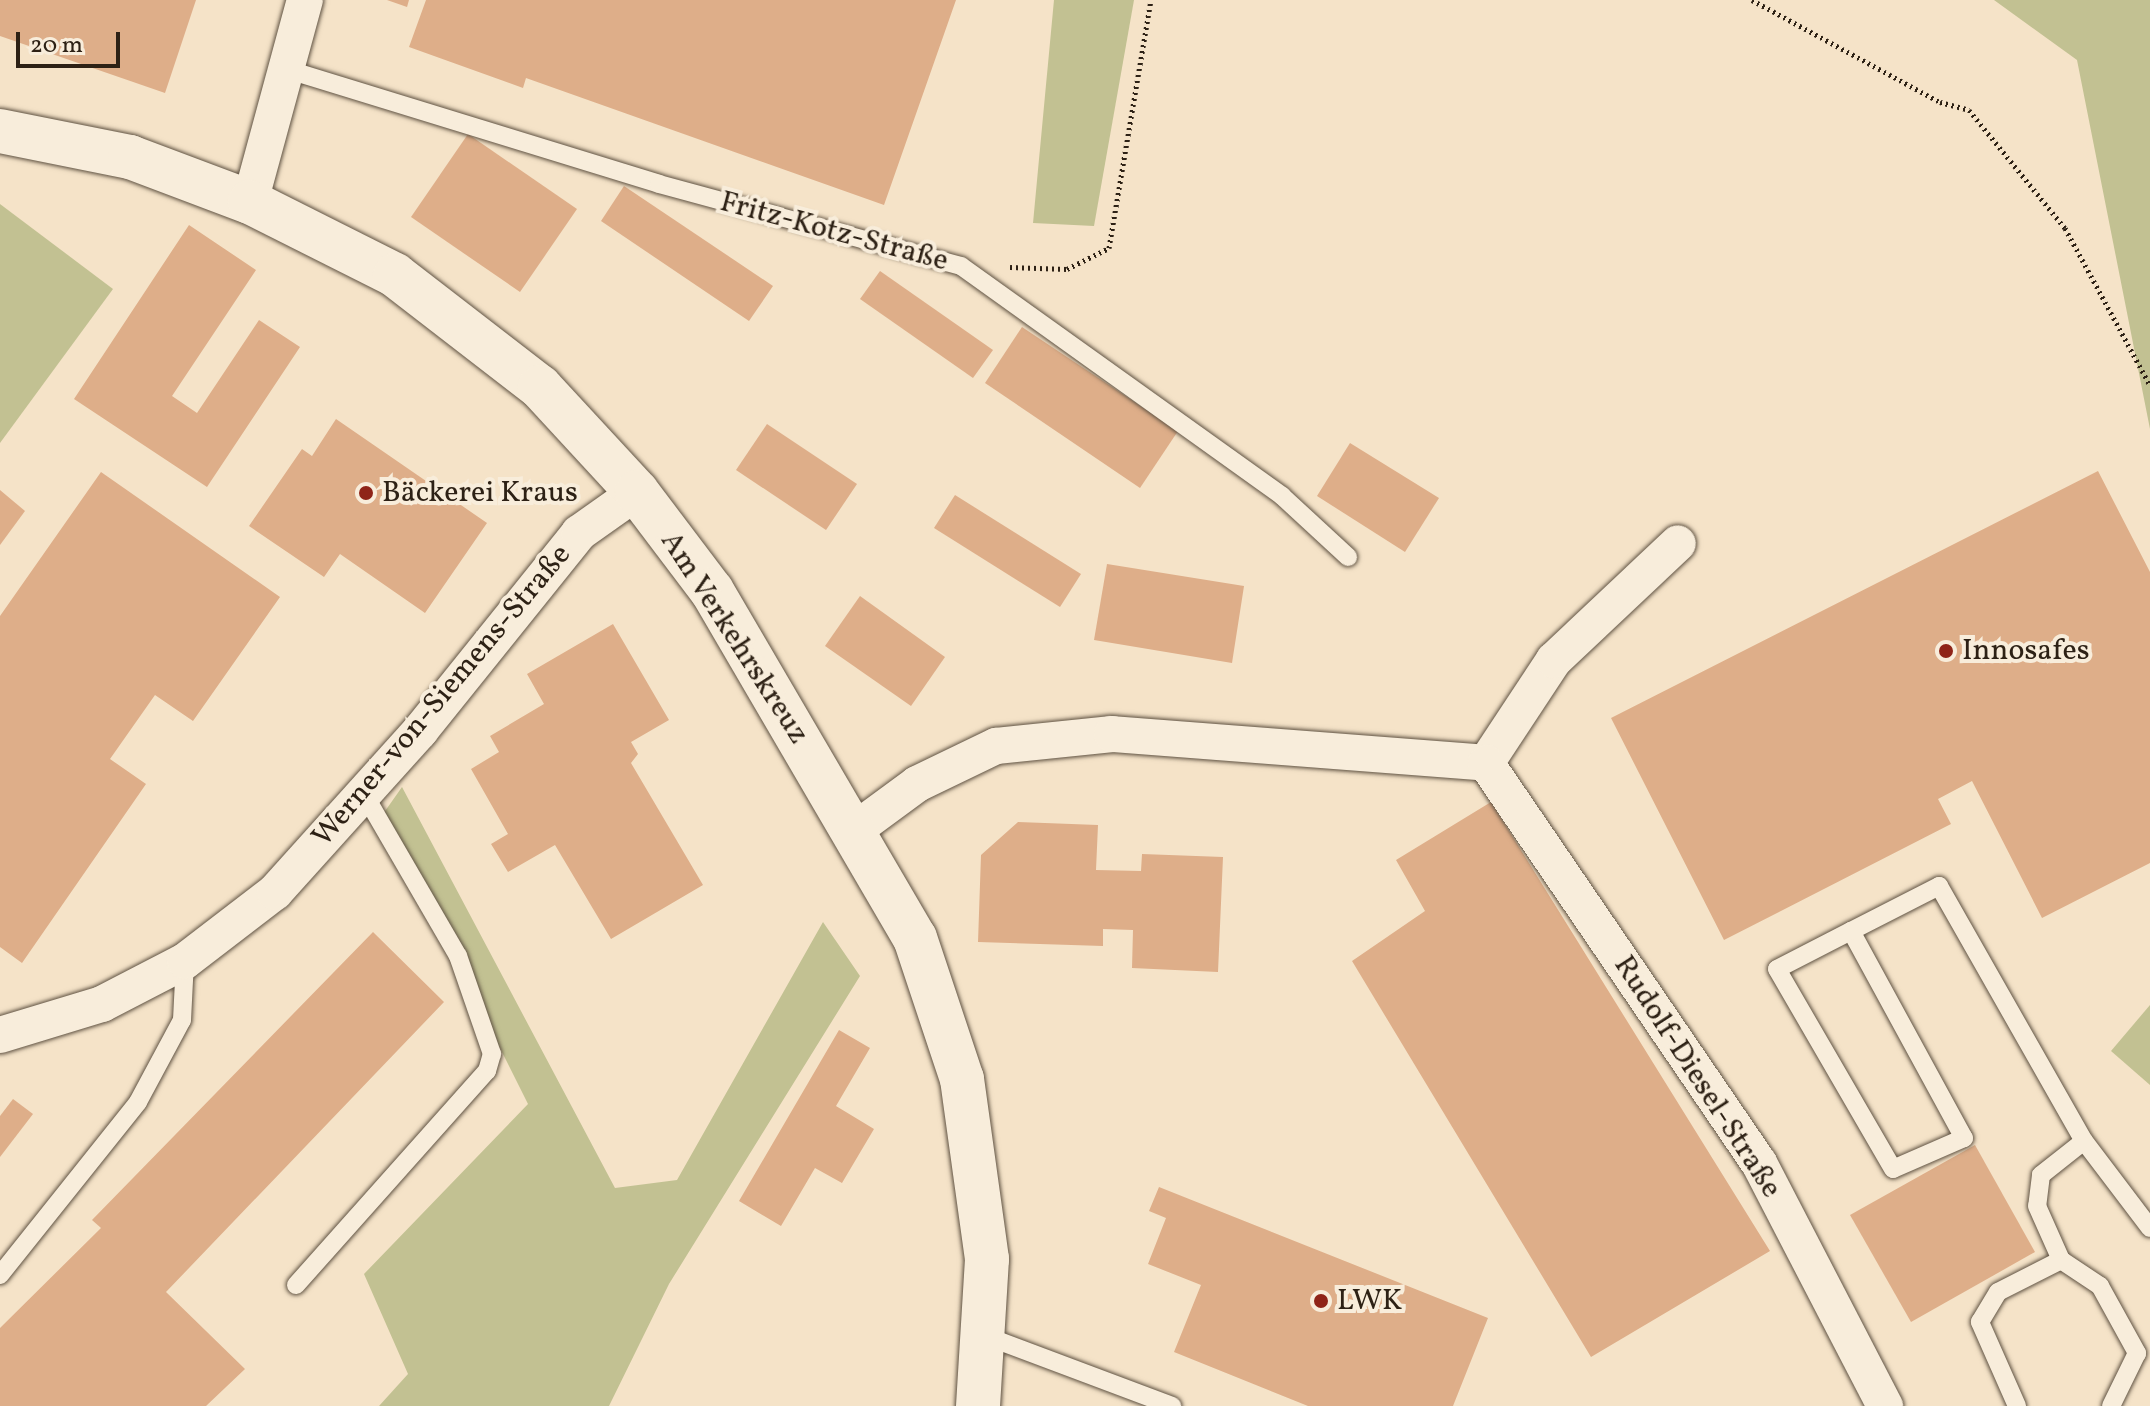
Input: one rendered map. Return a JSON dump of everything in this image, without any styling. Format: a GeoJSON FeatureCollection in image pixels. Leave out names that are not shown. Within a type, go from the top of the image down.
{"type":"FeatureCollection","features":[{"type":"Feature","properties":{"kind":"street"},"geometry":{"type":"LineString","coordinates":[[250,202],[289,70],[305,0]]}},
{"type":"Feature","properties":{"kind":"street","name":"Am Verkehrskreuz"},"geometry":{"type":"LineString","coordinates":[[0,131],[130,157],[250,202],[395,275],[540,387],[637,492],[712,591],[856,829],[915,938],[962,1079],[987,1259],[986,1336],[978,1406]]}},
{"type":"Feature","properties":{"kind":"street","name":"Werner-von-Siemens-Straße"},"geometry":{"type":"LineString","coordinates":[[0,1035],[102,1004],[185,961],[275,892],[364,794],[569,544],[637,492]]}},
{"type":"Feature","properties":{"kind":"street"},"geometry":{"type":"LineString","coordinates":[[856,829],[917,784],[996,746],[1112,734],[1486,763],[1554,660],[1678,543]]}},
{"type":"Feature","properties":{"kind":"street","name":"Rudolf-Diesel-Straße"},"geometry":{"type":"LineString","coordinates":[[1486,763],[1759,1163],[1885,1406]]}},
{"type":"Feature","properties":{"kind":"lane","name":"Fritz-Kotz-Straße"},"geometry":{"type":"LineString","coordinates":[[289,70],[659,184],[961,266],[1282,496],[1348,557]]}},
{"type":"Feature","properties":{"kind":"lane"},"geometry":{"type":"LineString","coordinates":[[296,1285],[487,1071],[492,1054],[458,956],[364,794]]}},
{"type":"Feature","properties":{"kind":"lane"},"geometry":{"type":"LineString","coordinates":[[1851,931],[1964,1138],[1893,1169],[1777,969],[1851,931],[1939,886],[2084,1141],[2150,1228]]}},
{"type":"Feature","properties":{"kind":"lane"},"geometry":{"type":"LineString","coordinates":[[0,1275],[138,1102],[182,1020],[185,961]]}},
{"type":"Feature","properties":{"kind":"lane"},"geometry":{"type":"LineString","coordinates":[[2084,1141],[2041,1175],[2037,1206],[2061,1260],[2100,1286],[2137,1353],[2111,1406]]}},
{"type":"Feature","properties":{"kind":"lane"},"geometry":{"type":"LineString","coordinates":[[2017,1406],[1980,1322],[1998,1292],[2061,1260]]}},
{"type":"Feature","properties":{"kind":"lane"},"geometry":{"type":"LineString","coordinates":[[986,1336],[1172,1406]]}},
{"type":"Feature","properties":{"kind":"path"},"geometry":{"type":"LineString","coordinates":[[961,266],[1067,269],[1109,248],[1151,0]]}},
{"type":"Feature","properties":{"kind":"path"},"geometry":{"type":"LineString","coordinates":[[1752,0],[1940,102],[1969,110],[2065,228],[2150,385]]}},
{"type":"Feature","properties":{"kind":"shaded area"},"geometry":{"type":"Polygon","coordinates":[[[1054,0],[1134,0],[1094,226],[1033,223],[1054,0]]]}},
{"type":"Feature","properties":{"kind":"shaded area"},"geometry":{"type":"Polygon","coordinates":[[[1994,0],[2150,0],[2150,429],[2077,60],[1994,0]]]}},
{"type":"Feature","properties":{"kind":"shaded area"},"geometry":{"type":"Polygon","coordinates":[[[0,204],[113,289],[0,443],[0,204]]]}},
{"type":"Feature","properties":{"kind":"shaded area"},"geometry":{"type":"Polygon","coordinates":[[[402,787],[615,1188],[677,1180],[823,922],[860,976],[669,1284],[609,1406],[379,1406],[408,1374],[364,1274],[528,1104],[383,814],[402,787]]]}},
{"type":"Feature","properties":{"kind":"shaded area"},"geometry":{"type":"Polygon","coordinates":[[[2150,1005],[2150,1085],[2111,1051],[2150,1005]]]}},
{"type":"Feature","properties":{"kind":"building"},"geometry":{"type":"Polygon","coordinates":[[[0,0],[196,0],[165,93],[0,36],[0,0]]]}},
{"type":"Feature","properties":{"kind":"building"},"geometry":{"type":"Polygon","coordinates":[[[387,0],[409,0],[407,7],[387,0]]]}},
{"type":"Feature","properties":{"kind":"building"},"geometry":{"type":"Polygon","coordinates":[[[426,0],[956,0],[884,205],[526,78],[523,88],[409,47],[426,0]]]}},
{"type":"Feature","properties":{"kind":"building"},"geometry":{"type":"Polygon","coordinates":[[[468,134],[577,209],[520,292],[411,217],[468,134]]]}},
{"type":"Feature","properties":{"kind":"building"},"geometry":{"type":"Polygon","coordinates":[[[624,186],[773,286],[749,321],[601,221],[624,186]]]}},
{"type":"Feature","properties":{"kind":"building"},"geometry":{"type":"Polygon","coordinates":[[[189,225],[256,270],[172,396],[197,413],[259,320],[300,347],[207,487],[74,399],[189,225]]]}},
{"type":"Feature","properties":{"kind":"building"},"geometry":{"type":"Polygon","coordinates":[[[880,271],[993,350],[973,378],[860,299],[880,271]]]}},
{"type":"Feature","properties":{"kind":"building"},"geometry":{"type":"Polygon","coordinates":[[[1022,327],[1178,431],[1140,488],[985,383],[1022,327]]]}},
{"type":"Feature","properties":{"kind":"building"},"geometry":{"type":"Polygon","coordinates":[[[336,419],[487,523],[425,613],[340,554],[324,577],[249,526],[302,449],[312,456],[336,419]]]}},
{"type":"Feature","properties":{"kind":"building"},"geometry":{"type":"Polygon","coordinates":[[[767,424],[857,484],[826,530],[736,470],[767,424]]]}},
{"type":"Feature","properties":{"kind":"building"},"geometry":{"type":"Polygon","coordinates":[[[1350,443],[1439,498],[1405,552],[1317,496],[1350,443]]]}},
{"type":"Feature","properties":{"kind":"building","name":"Innosafes"},"geometry":{"type":"Polygon","coordinates":[[[2098,471],[2150,572],[2150,863],[2042,918],[1972,781],[1938,799],[1951,824],[1724,940],[1611,718],[2098,471]]]}},
{"type":"Feature","properties":{"kind":"building"},"geometry":{"type":"Polygon","coordinates":[[[101,472],[280,597],[193,721],[155,695],[110,759],[146,784],[22,963],[0,947],[0,616],[101,472]]]}},
{"type":"Feature","properties":{"kind":"building"},"geometry":{"type":"Polygon","coordinates":[[[0,490],[25,511],[0,545],[0,490]]]}},
{"type":"Feature","properties":{"kind":"building"},"geometry":{"type":"Polygon","coordinates":[[[955,495],[1081,574],[1060,607],[934,528],[955,495]]]}},
{"type":"Feature","properties":{"kind":"building"},"geometry":{"type":"Polygon","coordinates":[[[1107,564],[1244,586],[1232,663],[1094,640],[1107,564]]]}},
{"type":"Feature","properties":{"kind":"building"},"geometry":{"type":"Polygon","coordinates":[[[860,596],[945,657],[911,706],[825,646],[860,596]]]}},
{"type":"Feature","properties":{"kind":"building"},"geometry":{"type":"Polygon","coordinates":[[[613,624],[669,720],[631,742],[638,754],[631,763],[703,885],[611,939],[555,845],[508,872],[491,844],[508,834],[471,769],[499,752],[490,736],[544,704],[527,674],[613,624]]]}},
{"type":"Feature","properties":{"kind":"building"},"geometry":{"type":"Polygon","coordinates":[[[1491,802],[1770,1251],[1591,1357],[1352,961],[1425,911],[1396,860],[1491,802]]]}},
{"type":"Feature","properties":{"kind":"building"},"geometry":{"type":"Polygon","coordinates":[[[1018,822],[1098,825],[1096,870],[1141,871],[1142,854],[1223,857],[1218,972],[1132,968],[1133,930],[1103,929],[1103,946],[978,942],[981,855],[1018,822]]]}},
{"type":"Feature","properties":{"kind":"building"},"geometry":{"type":"Polygon","coordinates":[[[373,932],[444,1002],[166,1292],[245,1369],[206,1406],[0,1406],[0,1328],[101,1228],[92,1220],[373,932]]]}},
{"type":"Feature","properties":{"kind":"building"},"geometry":{"type":"Polygon","coordinates":[[[839,1030],[870,1048],[836,1106],[874,1129],[842,1183],[815,1168],[781,1226],[739,1201],[839,1030]]]}},
{"type":"Feature","properties":{"kind":"building"},"geometry":{"type":"Polygon","coordinates":[[[13,1099],[33,1114],[0,1157],[0,1116],[13,1099]]]}},
{"type":"Feature","properties":{"kind":"building"},"geometry":{"type":"Polygon","coordinates":[[[1975,1145],[2035,1252],[1911,1322],[1850,1215],[1975,1145]]]}},
{"type":"Feature","properties":{"kind":"building","name":"LWK"},"geometry":{"type":"Polygon","coordinates":[[[1159,1187],[1488,1318],[1453,1406],[1308,1406],[1174,1352],[1201,1285],[1148,1264],[1166,1218],[1149,1211],[1159,1187]]]}},
{"type":"Feature","properties":{"kind":"place","name":"Bäckerei Kraus"},"geometry":{"type":"Point","coordinates":[366,493]}},
{"type":"Feature","properties":{"kind":"place","name":"Innosafes"},"geometry":{"type":"Point","coordinates":[1946,651]}},
{"type":"Feature","properties":{"kind":"place","name":"LWK"},"geometry":{"type":"Point","coordinates":[1321,1301]}}]}
